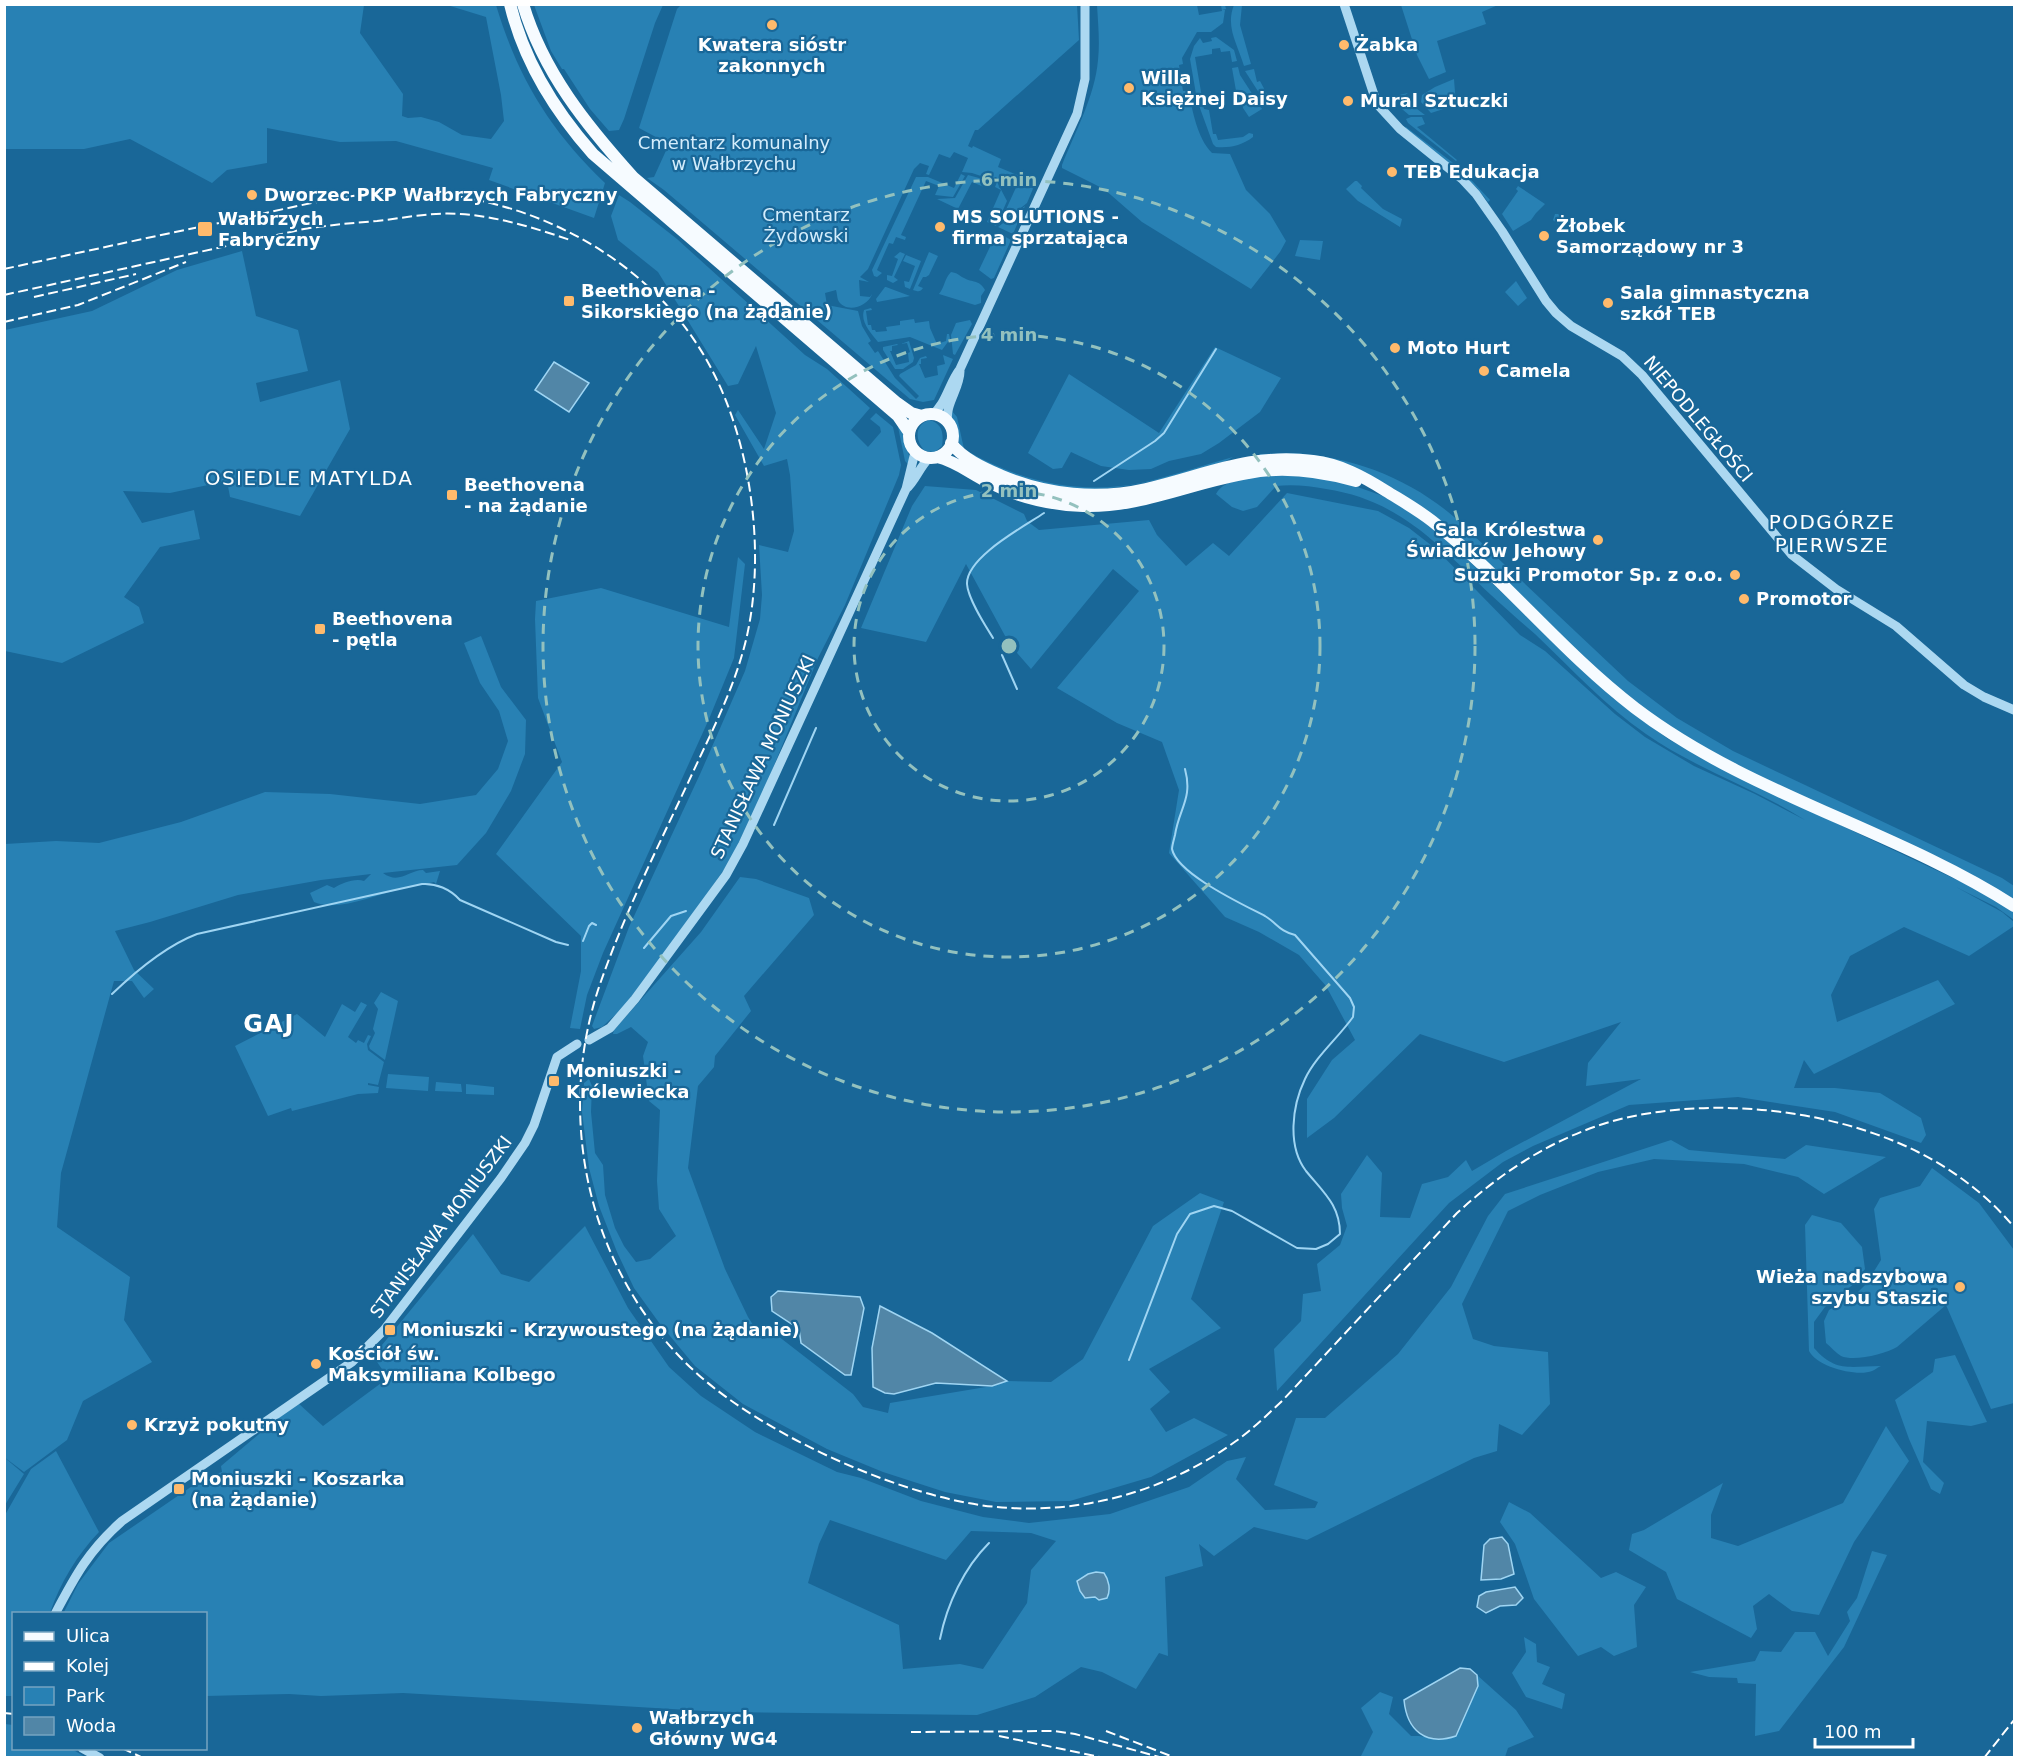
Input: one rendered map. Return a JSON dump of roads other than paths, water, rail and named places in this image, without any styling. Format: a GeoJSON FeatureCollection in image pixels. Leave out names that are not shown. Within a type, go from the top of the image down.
{"type":"FeatureCollection","features":[{"type":"Feature","properties":{"kind":"main road"},"geometry":{"type":"LineString","coordinates":[[513,5],[532,32],[551,70],[599,140],[633,177],[897,403],[911,413],[943,419],[948,423],[952,432],[948,450],[933,458]]}},
{"type":"Feature","properties":{"kind":"main road"},"geometry":{"type":"LineString","coordinates":[[513,5],[521,42],[539,81],[570,129],[593,154],[900,418],[909,432]]}},
{"type":"Feature","properties":{"kind":"main road"},"geometry":{"type":"LineString","coordinates":[[927,416],[915,421],[909,432],[909,440],[915,452],[951,461],[986,481],[1047,501],[1082,506],[1136,502],[1234,475],[1279,470],[1332,474],[1388,493]]}},
{"type":"Feature","properties":{"kind":"main road"},"geometry":{"type":"LineString","coordinates":[[951,442],[956,450],[969,460],[995,473],[1041,489],[1069,494],[1100,495],[1134,491],[1237,463],[1281,459],[1326,463],[1373,483],[1433,522],[1617,694],[1682,741],[1810,806],[1984,887],[2014,906]]}},
{"type":"Feature","properties":{"kind":"street"},"geometry":{"type":"LineString","coordinates":[[927,416],[940,408],[960,369],[1077,114],[1085,79],[1085,4]]}},
{"type":"Feature","properties":{"kind":"street","name":"NIEPODLEGŁOŚCI"},"geometry":{"type":"LineString","coordinates":[[1344,4],[1377,104],[1400,129],[1462,179],[1476,194],[1545,301],[1556,313],[1571,326],[1622,356],[1642,375],[1792,555],[1836,589],[1896,626],[1964,685],[2014,710]]}},
{"type":"Feature","properties":{"kind":"street"},"geometry":{"type":"LineString","coordinates":[[948,423],[947,414],[959,383],[960,369]]}},
{"type":"Feature","properties":{"kind":"street","name":"STANISŁAWA MONIUSZKI"},"geometry":{"type":"LineString","coordinates":[[589,1040],[610,1028],[726,875],[743,844],[906,489],[915,452]]}},
{"type":"Feature","properties":{"kind":"street","name":"STANISŁAWA MONIUSZKI"},"geometry":{"type":"LineString","coordinates":[[906,489],[914,481],[922,465],[933,458]]}},
{"type":"Feature","properties":{"kind":"street","name":"STANISŁAWA MONIUSZKI"},"geometry":{"type":"LineString","coordinates":[[56,1612],[78,1570],[102,1539],[122,1521],[352,1362],[367,1349],[506,1171],[534,1125],[557,1057],[577,1044]]}},
{"type":"Feature","properties":{"kind":"street"},"geometry":{"type":"LineString","coordinates":[[84,1750],[100,1758]]}},
{"type":"Feature","properties":{"kind":"water"},"geometry":{"type":"Polygon","coordinates":[[[554,362],[589,383],[569,412],[535,390],[554,362]]]}},
{"type":"Feature","properties":{"kind":"water"},"geometry":{"type":"Polygon","coordinates":[[[778,1291],[860,1297],[864,1308],[851,1375],[845,1375],[801,1343],[799,1329],[772,1311],[771,1297],[778,1291]]]}},
{"type":"Feature","properties":{"kind":"water"},"geometry":{"type":"Polygon","coordinates":[[[880,1306],[932,1333],[1007,1381],[992,1386],[936,1383],[894,1394],[885,1393],[873,1387],[872,1348],[880,1306]]]}},
{"type":"Feature","properties":{"kind":"water"},"geometry":{"type":"Polygon","coordinates":[[[1502,1537],[1508,1544],[1514,1574],[1501,1579],[1481,1580],[1484,1545],[1490,1539],[1502,1537]]]}},
{"type":"Feature","properties":{"kind":"water"},"geometry":{"type":"Polygon","coordinates":[[[1096,1572],[1104,1573],[1107,1579],[1109,1588],[1107,1598],[1099,1600],[1095,1597],[1085,1598],[1077,1581],[1096,1572]]]}},
{"type":"Feature","properties":{"kind":"water"},"geometry":{"type":"Polygon","coordinates":[[[1515,1587],[1523,1598],[1516,1605],[1500,1606],[1486,1613],[1477,1607],[1479,1596],[1486,1592],[1515,1587]]]}},
{"type":"Feature","properties":{"kind":"water"},"geometry":{"type":"Polygon","coordinates":[[[1460,1668],[1470,1669],[1477,1675],[1478,1686],[1456,1736],[1445,1739],[1427,1737],[1414,1728],[1409,1720],[1404,1700],[1460,1668]]]}},
{"type":"Feature","properties":{"kind":"waterway"},"geometry":{"type":"LineString","coordinates":[[1094,481],[1164,433],[1216,349]]}},
{"type":"Feature","properties":{"kind":"waterway"},"geometry":{"type":"LineString","coordinates":[[993,638],[970,597],[967,584],[969,574],[976,563],[998,543],[1044,513]]}},
{"type":"Feature","properties":{"kind":"waterway"},"geometry":{"type":"LineString","coordinates":[[1002,655],[1017,689]]}},
{"type":"Feature","properties":{"kind":"waterway"},"geometry":{"type":"LineString","coordinates":[[774,825],[816,728]]}},
{"type":"Feature","properties":{"kind":"waterway"},"geometry":{"type":"LineString","coordinates":[[1129,1360],[1177,1234],[1190,1214],[1214,1206],[1232,1211],[1297,1248],[1316,1249],[1328,1244],[1340,1234],[1334,1207],[1300,1161],[1296,1150],[1294,1126],[1297,1101],[1305,1079],[1315,1063],[1353,1017],[1354,1007],[1350,998],[1295,935],[1212,888],[1177,859],[1172,848],[1186,796],[1185,769]]}},
{"type":"Feature","properties":{"kind":"waterway"},"geometry":{"type":"LineString","coordinates":[[112,994],[152,960],[197,934],[422,884],[442,888],[460,900],[556,942],[568,945]]}},
{"type":"Feature","properties":{"kind":"waterway"},"geometry":{"type":"LineString","coordinates":[[644,948],[671,916],[686,911]]}},
{"type":"Feature","properties":{"kind":"waterway"},"geometry":{"type":"LineString","coordinates":[[583,941],[589,926],[592,923],[596,925]]}},
{"type":"Feature","properties":{"kind":"waterway"},"geometry":{"type":"LineString","coordinates":[[940,1639],[947,1613],[964,1575],[989,1543]]}},
{"type":"Feature","properties":{"kind":"railway"},"geometry":{"type":"LineString","coordinates":[[4,269],[338,198],[399,192],[446,195],[492,204],[538,218],[581,238],[620,264],[656,294],[687,330],[712,370],[726,400],[746,467],[755,538],[752,607],[742,655],[726,700],[634,900],[599,987],[586,1039],[580,1093],[582,1146],[592,1198],[609,1248],[633,1296],[664,1339],[702,1378],[727,1398],[786,1435],[819,1452],[852,1467],[918,1491],[986,1506],[1061,1507],[1098,1502],[1170,1479],[1204,1462],[1236,1441],[1266,1416],[1457,1213],[1489,1186],[1521,1163],[1556,1143],[1594,1127],[1632,1116],[1673,1110],[1715,1108],[1801,1115],[1843,1124],[1882,1136],[1945,1167],[1982,1194],[2014,1227]]}},
{"type":"Feature","properties":{"kind":"railway"},"geometry":{"type":"LineString","coordinates":[[4,295],[304,229],[428,215],[459,214],[487,217],[570,240]]}},
{"type":"Feature","properties":{"kind":"railway"},"geometry":{"type":"LineString","coordinates":[[4,322],[78,305],[186,262]]}},
{"type":"Feature","properties":{"kind":"railway"},"geometry":{"type":"LineString","coordinates":[[34,297],[136,274]]}},
{"type":"Feature","properties":{"kind":"railway"},"geometry":{"type":"LineString","coordinates":[[4,1713],[12,1714]]}},
{"type":"Feature","properties":{"kind":"railway"},"geometry":{"type":"LineString","coordinates":[[1984,1758],[2014,1720]]}},
{"type":"Feature","properties":{"kind":"railway"},"geometry":{"type":"LineString","coordinates":[[911,1732],[1054,1731],[1075,1734],[1163,1758]]}},
{"type":"Feature","properties":{"kind":"railway"},"geometry":{"type":"LineString","coordinates":[[1106,1731],[1176,1758]]}},
{"type":"Feature","properties":{"kind":"railway"},"geometry":{"type":"LineString","coordinates":[[999,1736],[1105,1758]]}},
{"type":"Feature","properties":{"kind":"railway"},"geometry":{"type":"LineString","coordinates":[[126,1750],[143,1758]]}},
{"type":"Feature","properties":{"kind":"place","name":"Kwatera sióstr zakonnych"},"geometry":{"type":"Point","coordinates":[772,25]}},
{"type":"Feature","properties":{"kind":"place","name":"Żabka"},"geometry":{"type":"Point","coordinates":[1344,45]}},
{"type":"Feature","properties":{"kind":"place","name":"Willa Księżnej Daisy"},"geometry":{"type":"Point","coordinates":[1129,88]}},
{"type":"Feature","properties":{"kind":"place","name":"Mural Sztuczki"},"geometry":{"type":"Point","coordinates":[1348,101]}},
{"type":"Feature","properties":{"kind":"place","name":"TEB Edukacja"},"geometry":{"type":"Point","coordinates":[1392,172]}},
{"type":"Feature","properties":{"kind":"place","name":"Dworzec PKP Wałbrzych Fabryczny"},"geometry":{"type":"Point","coordinates":[252,195]}},
{"type":"Feature","properties":{"kind":"place","name":"MS SOLUTIONS - firma sprzatająca"},"geometry":{"type":"Point","coordinates":[940,227]}},
{"type":"Feature","properties":{"kind":"place","name":"Wałbrzych Fabryczny"},"geometry":{"type":"Point","coordinates":[205,229]}},
{"type":"Feature","properties":{"kind":"place","name":"Żłobek Samorządowy nr 3"},"geometry":{"type":"Point","coordinates":[1544,236]}},
{"type":"Feature","properties":{"kind":"place","name":"Beethovena - Sikorskiego (na żądanie)"},"geometry":{"type":"Point","coordinates":[569,301]}},
{"type":"Feature","properties":{"kind":"place","name":"Sala gimnastyczna szkół TEB"},"geometry":{"type":"Point","coordinates":[1608,303]}},
{"type":"Feature","properties":{"kind":"place","name":"Moto Hurt"},"geometry":{"type":"Point","coordinates":[1395,348]}},
{"type":"Feature","properties":{"kind":"place","name":"Camela"},"geometry":{"type":"Point","coordinates":[1484,371]}},
{"type":"Feature","properties":{"kind":"place","name":"Beethovena - na żądanie"},"geometry":{"type":"Point","coordinates":[452,495]}},
{"type":"Feature","properties":{"kind":"place","name":"Sala Królestwa Świadków Jehowy"},"geometry":{"type":"Point","coordinates":[1598,540]}},
{"type":"Feature","properties":{"kind":"place","name":"Suzuki Promotor Sp. z o.o."},"geometry":{"type":"Point","coordinates":[1735,575]}},
{"type":"Feature","properties":{"kind":"place","name":"Promotor"},"geometry":{"type":"Point","coordinates":[1744,599]}},
{"type":"Feature","properties":{"kind":"place","name":"Beethovena - pętla"},"geometry":{"type":"Point","coordinates":[320,629]}},
{"type":"Feature","properties":{"kind":"place","name":"Moniuszki - Królewiecka"},"geometry":{"type":"Point","coordinates":[554,1081]}},
{"type":"Feature","properties":{"kind":"place","name":"Wieża nadszybowa szybu Staszic"},"geometry":{"type":"Point","coordinates":[1960,1287]}},
{"type":"Feature","properties":{"kind":"place","name":"Moniuszki - Krzywoustego (na żądanie)"},"geometry":{"type":"Point","coordinates":[390,1330]}},
{"type":"Feature","properties":{"kind":"place","name":"Kościół św. Maksymiliana Kolbego"},"geometry":{"type":"Point","coordinates":[316,1364]}},
{"type":"Feature","properties":{"kind":"place","name":"Krzyż pokutny"},"geometry":{"type":"Point","coordinates":[132,1425]}},
{"type":"Feature","properties":{"kind":"place","name":"Moniuszki - Koszarka (na żądanie)"},"geometry":{"type":"Point","coordinates":[179,1489]}},
{"type":"Feature","properties":{"kind":"place","name":"Wałbrzych Główny WG4"},"geometry":{"type":"Point","coordinates":[637,1728]}},
{"type":"Feature","properties":{"kind":"district","name":"OSIEDLE MATYLDA"},"geometry":{"type":"Point","coordinates":[309,478]}},
{"type":"Feature","properties":{"kind":"district","name":"PODGÓRZE PIERWSZE"},"geometry":{"type":"Point","coordinates":[1832,534]}},
{"type":"Feature","properties":{"kind":"district","name":"GAJ"},"geometry":{"type":"Point","coordinates":[269,1024]}},
{"type":"Feature","properties":{"kind":"park label","name":"Cmentarz komunalny w Wałbrzychu"},"geometry":{"type":"Point","coordinates":[734,153]}},
{"type":"Feature","properties":{"kind":"park label","name":"Cmentarz Żydowski"},"geometry":{"type":"Point","coordinates":[806,225]}}]}
